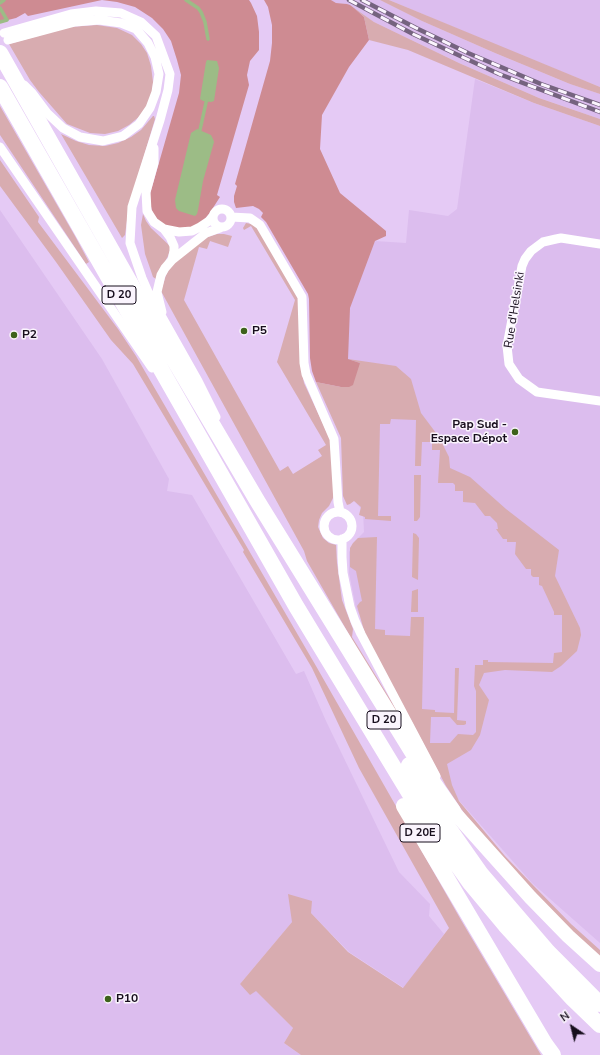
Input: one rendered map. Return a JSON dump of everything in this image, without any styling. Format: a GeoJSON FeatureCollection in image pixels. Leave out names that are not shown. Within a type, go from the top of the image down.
{"type":"FeatureCollection","features":[{"type":"Feature","properties":{"kind":"highway","name":"D 20"},"geometry":{"type":"LineString","coordinates":[[5,51],[159,334],[294,562],[436,810],[481,874],[548,952],[600,1004]]}},
{"type":"Feature","properties":{"kind":"highway","name":"D 20"},"geometry":{"type":"LineString","coordinates":[[0,87],[296,606],[412,798],[470,883],[510,931],[573,999],[600,1025]]}},
{"type":"Feature","properties":{"kind":"highway"},"geometry":{"type":"LineString","coordinates":[[294,562],[416,758],[453,811]]}},
{"type":"Feature","properties":{"kind":"highway","name":"D 20E"},"geometry":{"type":"LineString","coordinates":[[296,606],[385,773],[505,978],[553,1055]]}},
{"type":"Feature","properties":{"kind":"main road"},"geometry":{"type":"LineString","coordinates":[[453,811],[530,897],[568,936],[600,965]]}},
{"type":"Feature","properties":{"kind":"street"},"geometry":{"type":"LineString","coordinates":[[5,51],[71,14],[96,11],[121,13],[141,22],[156,36],[170,74],[168,90],[154,140],[132,207],[130,243],[142,278],[165,323],[198,381],[258,502]]}},
{"type":"Feature","properties":{"kind":"street"},"geometry":{"type":"LineString","coordinates":[[98,20],[121,22],[136,29],[148,43],[155,57],[159,74],[156,92],[150,108],[139,124],[123,136],[103,141],[80,137],[63,128],[47,113],[32,93],[5,51],[75,22],[98,20]]}},
{"type":"Feature","properties":{"kind":"street"},"geometry":{"type":"LineString","coordinates":[[154,140],[154,164],[146,192],[147,211],[154,222],[164,229],[170,237],[174,246],[172,260]]}},
{"type":"Feature","properties":{"kind":"street"},"geometry":{"type":"LineString","coordinates":[[0,147],[155,372],[238,504]]}},
{"type":"Feature","properties":{"kind":"street"},"geometry":{"type":"LineString","coordinates":[[164,229],[179,232],[192,231],[205,225],[215,212],[222,209],[227,210],[232,217]]}},
{"type":"Feature","properties":{"kind":"street"},"geometry":{"type":"LineString","coordinates":[[213,216],[215,225],[220,228]]}},
{"type":"Feature","properties":{"kind":"street"},"geometry":{"type":"LineString","coordinates":[[165,323],[158,292],[158,285],[165,268],[172,260],[206,234],[229,224],[232,217]]}},
{"type":"Feature","properties":{"kind":"street"},"geometry":{"type":"LineString","coordinates":[[232,217],[250,218],[260,225],[302,297],[304,363],[306,374],[334,440],[340,512]]}},
{"type":"Feature","properties":{"kind":"street","name":"Rue d'Helsinki"},"geometry":{"type":"LineString","coordinates":[[600,244],[561,238],[543,242],[531,251],[522,266],[507,346],[509,364],[518,379],[536,392],[600,401]]}},
{"type":"Feature","properties":{"kind":"street"},"geometry":{"type":"LineString","coordinates":[[340,512],[348,516],[352,524],[350,533],[342,539],[329,536],[325,528],[328,516],[340,512]]}},
{"type":"Feature","properties":{"kind":"street"},"geometry":{"type":"LineString","coordinates":[[342,539],[343,573],[350,607],[355,621],[424,752],[453,811]]}},
{"type":"Feature","properties":{"kind":"shaded area"},"geometry":{"type":"Polygon","coordinates":[[[0,0],[102,0],[28,16],[25,13],[16,18],[0,22],[0,0]]]}},
{"type":"Feature","properties":{"kind":"shaded area"},"geometry":{"type":"Polygon","coordinates":[[[102,0],[249,0],[257,16],[259,50],[250,61],[247,75],[249,85],[217,195],[220,197],[202,222],[192,227],[174,229],[158,222],[153,214],[150,203],[150,194],[179,93],[181,75],[171,41],[163,29],[152,18],[135,7],[102,0]]]}},
{"type":"Feature","properties":{"kind":"shaded area"},"geometry":{"type":"Polygon","coordinates":[[[264,0],[331,0],[336,3],[350,5],[364,17],[369,40],[349,67],[322,115],[320,149],[340,193],[386,231],[386,236],[375,241],[350,308],[348,359],[360,363],[353,385],[349,387],[316,382],[312,371],[310,358],[308,294],[266,222],[261,217],[263,213],[253,206],[236,208],[234,202],[237,186],[235,184],[270,61],[272,25],[268,7],[264,0]]]}},
{"type":"Feature","properties":{"kind":"shaded area"},"geometry":{"type":"Polygon","coordinates":[[[331,0],[380,0],[422,21],[495,53],[570,84],[600,94],[600,119],[539,98],[459,63],[374,22],[347,4],[336,3],[331,0]]]}},
{"type":"Feature","properties":{"kind":"shaded area"},"geometry":{"type":"Polygon","coordinates":[[[380,0],[389,0],[600,87],[600,94],[570,84],[495,53],[422,21],[380,0]]]}},
{"type":"Feature","properties":{"kind":"shaded area"},"geometry":{"type":"Polygon","coordinates":[[[389,0],[600,0],[600,87],[518,54],[389,0]]]}},
{"type":"Feature","properties":{"kind":"shaded area"},"geometry":{"type":"Polygon","coordinates":[[[354,8],[374,22],[459,63],[539,98],[600,119],[600,126],[534,103],[408,50],[369,40],[364,17],[354,8]]]}},
{"type":"Feature","properties":{"kind":"shaded area"},"geometry":{"type":"Polygon","coordinates":[[[97,25],[117,28],[132,35],[141,44],[147,53],[151,66],[153,82],[152,94],[148,105],[140,116],[129,125],[118,131],[105,134],[90,133],[67,124],[30,80],[9,44],[70,27],[97,25]]]}},
{"type":"Feature","properties":{"kind":"shaded area"},"geometry":{"type":"Polygon","coordinates":[[[207,60],[217,61],[219,68],[214,101],[211,102],[200,99],[207,60]]]}},
{"type":"Feature","properties":{"kind":"shaded area"},"geometry":{"type":"Polygon","coordinates":[[[475,79],[534,103],[600,126],[600,943],[532,883],[456,797],[437,768],[356,608],[349,573],[349,552],[355,541],[364,532],[363,511],[351,497],[342,307],[375,241],[406,243],[409,210],[448,216],[457,209],[475,79]]]}},
{"type":"Feature","properties":{"kind":"shaded area"},"geometry":{"type":"Polygon","coordinates":[[[0,106],[75,236],[89,262],[86,264],[0,135],[0,106]]]}},
{"type":"Feature","properties":{"kind":"shaded area"},"geometry":{"type":"Polygon","coordinates":[[[153,116],[155,119],[129,206],[125,235],[122,238],[61,134],[89,145],[105,146],[118,143],[131,137],[141,130],[153,116]]]}},
{"type":"Feature","properties":{"kind":"shaded area"},"geometry":{"type":"Polygon","coordinates":[[[197,129],[211,135],[214,142],[203,181],[197,214],[195,216],[179,211],[176,208],[175,200],[191,133],[197,129]]]}},
{"type":"Feature","properties":{"kind":"shaded area"},"geometry":{"type":"Polygon","coordinates":[[[0,160],[39,217],[38,222],[118,329],[136,356],[461,920],[541,1055],[301,1055],[284,1043],[293,1028],[256,991],[250,995],[240,984],[292,922],[288,894],[312,901],[311,913],[348,952],[403,988],[449,928],[359,768],[312,668],[243,552],[244,550],[133,364],[111,340],[0,186],[0,160]]]}},
{"type":"Feature","properties":{"kind":"shaded area"},"geometry":{"type":"Polygon","coordinates":[[[0,210],[102,359],[169,479],[167,491],[192,495],[296,674],[304,671],[326,721],[399,872],[430,904],[429,916],[444,934],[404,988],[349,952],[311,913],[292,922],[240,984],[256,990],[293,1028],[284,1043],[301,1055],[0,1055],[0,210]]]}},
{"type":"Feature","properties":{"kind":"shaded area"},"geometry":{"type":"Polygon","coordinates":[[[143,214],[151,228],[171,247],[156,279],[153,277],[145,254],[141,225],[143,214]]]}},
{"type":"Feature","properties":{"kind":"shaded area"},"geometry":{"type":"Polygon","coordinates":[[[246,223],[256,225],[298,298],[302,372],[304,383],[330,439],[334,491],[333,498],[329,506],[322,513],[318,527],[323,538],[329,543],[336,545],[342,600],[353,629],[352,637],[406,725],[402,727],[307,561],[304,551],[161,291],[166,275],[172,264],[202,239],[217,234],[232,236],[228,247],[210,241],[207,249],[199,247],[184,300],[280,471],[288,466],[293,474],[322,456],[318,450],[326,445],[277,362],[295,300],[251,226],[244,230],[243,228],[246,223]]]}},
{"type":"Feature","properties":{"kind":"shaded area"},"geometry":{"type":"Polygon","coordinates":[[[348,359],[396,366],[411,379],[421,413],[439,437],[449,457],[450,468],[470,477],[506,509],[559,550],[555,576],[580,628],[581,635],[577,651],[552,672],[505,670],[484,673],[479,685],[489,700],[480,735],[471,750],[447,764],[452,785],[459,801],[505,856],[571,924],[600,950],[600,957],[558,919],[466,816],[446,786],[365,634],[357,606],[362,601],[356,571],[350,567],[350,548],[358,538],[377,537],[375,629],[385,630],[385,635],[410,636],[411,617],[424,617],[422,709],[435,710],[435,712],[454,713],[455,668],[459,668],[457,720],[466,721],[466,724],[457,725],[450,717],[431,717],[430,743],[450,743],[458,734],[473,735],[476,732],[476,691],[474,686],[475,665],[483,665],[483,660],[488,660],[488,662],[553,663],[554,653],[562,652],[562,615],[554,615],[542,586],[539,585],[539,577],[533,577],[531,575],[531,569],[526,569],[515,554],[516,542],[507,542],[507,539],[503,539],[496,529],[498,529],[497,523],[490,516],[485,516],[475,503],[463,502],[463,491],[455,491],[455,485],[453,483],[438,483],[440,450],[432,450],[432,442],[422,442],[421,466],[415,466],[416,420],[391,419],[390,424],[380,424],[378,516],[391,516],[391,521],[365,519],[365,517],[359,515],[361,507],[354,501],[347,505],[343,496],[341,438],[316,382],[341,387],[360,363],[348,359]]]}},
{"type":"Feature","properties":{"kind":"shaded area"},"geometry":{"type":"Polygon","coordinates":[[[414,475],[421,475],[420,517],[417,521],[414,521],[414,475]]]}},
{"type":"Feature","properties":{"kind":"shaded area"},"geometry":{"type":"Polygon","coordinates":[[[413,533],[419,538],[418,580],[412,577],[413,533]]]}},
{"type":"Feature","properties":{"kind":"shaded area"},"geometry":{"type":"Polygon","coordinates":[[[418,589],[418,612],[411,612],[412,591],[418,589]]]}},
{"type":"Feature","properties":{"kind":"waterway"},"geometry":{"type":"LineString","coordinates":[[0,3],[4,0]]}},
{"type":"Feature","properties":{"kind":"waterway"},"geometry":{"type":"LineString","coordinates":[[186,0],[198,8],[201,12],[205,22],[208,39]]}},
{"type":"Feature","properties":{"kind":"waterway"},"geometry":{"type":"LineString","coordinates":[[0,8],[7,20],[0,22]]}},
{"type":"Feature","properties":{"kind":"waterway"},"geometry":{"type":"LineString","coordinates":[[200,130],[207,98]]}},
{"type":"Feature","properties":{"kind":"railway"},"geometry":{"type":"LineString","coordinates":[[349,0],[413,34],[499,74],[600,112]]}},
{"type":"Feature","properties":{"kind":"railway"},"geometry":{"type":"LineString","coordinates":[[362,0],[468,53],[541,84],[600,105]]}},
{"type":"Feature","properties":{"kind":"place","name":"P5"},"geometry":{"type":"Point","coordinates":[244,331]}},
{"type":"Feature","properties":{"kind":"place","name":"P2"},"geometry":{"type":"Point","coordinates":[14,335]}},
{"type":"Feature","properties":{"kind":"place","name":"Pap Sud - Espace Dépot"},"geometry":{"type":"Point","coordinates":[515,432]}},
{"type":"Feature","properties":{"kind":"place","name":"P10"},"geometry":{"type":"Point","coordinates":[108,999]}}]}
